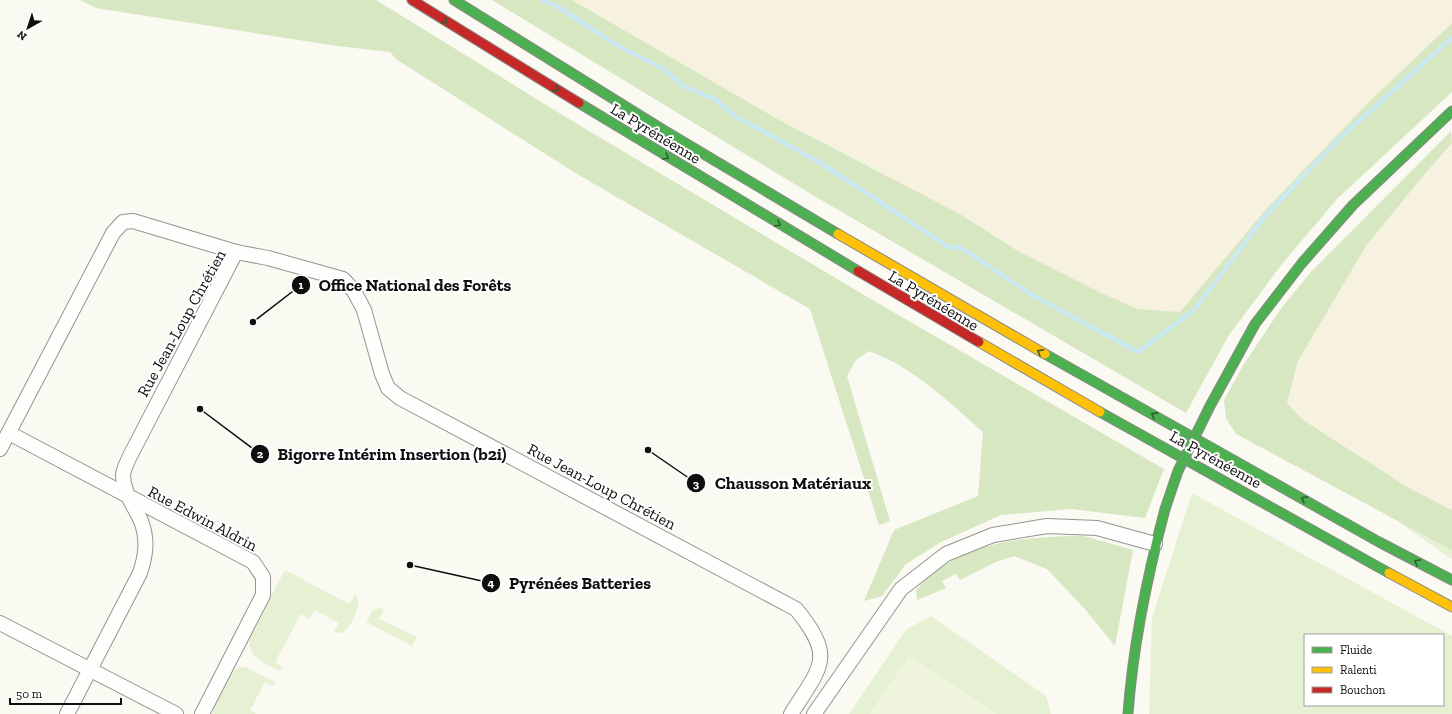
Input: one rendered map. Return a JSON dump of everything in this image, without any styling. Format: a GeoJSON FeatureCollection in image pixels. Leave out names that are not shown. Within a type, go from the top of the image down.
{"type":"FeatureCollection","features":[{"type":"Feature","properties":{"kind":"main road","name":"La Pyrénéenne"},"geometry":{"type":"LineString","coordinates":[[412,0],[654,150],[959,332],[1367,562],[1452,607]]}},
{"type":"Feature","properties":{"kind":"main road","name":"La Pyrénéenne"},"geometry":{"type":"LineString","coordinates":[[454,0],[665,131],[970,312],[1379,542],[1452,580]]}},
{"type":"Feature","properties":{"kind":"main road"},"geometry":{"type":"LineString","coordinates":[[1128,714],[1130,682],[1137,628],[1164,509],[1178,471],[1210,406],[1255,324],[1302,263],[1353,205],[1452,111]]}},
{"type":"Feature","properties":{"kind":"street"},"geometry":{"type":"LineString","coordinates":[[0,449],[113,233],[123,222],[133,221],[236,252]]}},
{"type":"Feature","properties":{"kind":"street","name":"Rue Jean-Loup Chrétien"},"geometry":{"type":"LineString","coordinates":[[67,714],[140,573],[145,558],[146,543],[141,521],[128,497],[124,486],[123,473],[131,454],[236,252],[268,258],[343,279],[354,292],[364,310],[382,374],[388,388],[400,398],[796,608],[811,628],[820,648],[821,657],[819,671],[791,714]]}},
{"type":"Feature","properties":{"kind":"street","name":"Rue Edwin Aldrin"},"geometry":{"type":"LineString","coordinates":[[9,433],[253,562],[263,578],[263,595],[202,714]]}},
{"type":"Feature","properties":{"kind":"street"},"geometry":{"type":"LineString","coordinates":[[814,714],[901,589],[946,554],[993,534],[1048,526],[1097,528],[1155,544]]}},
{"type":"Feature","properties":{"kind":"street"},"geometry":{"type":"LineString","coordinates":[[0,623],[176,714]]}},
{"type":"Feature","properties":{"kind":"shaded area"},"geometry":{"type":"Polygon","coordinates":[[[572,0],[1452,0],[1452,23],[1372,99],[1267,208],[1180,312],[1138,309],[1099,292],[1018,251],[960,214],[781,121],[572,0]]]}},
{"type":"Feature","properties":{"kind":"shaded area"},"geometry":{"type":"Polygon","coordinates":[[[1452,143],[1452,510],[1409,488],[1303,420],[1287,403],[1298,361],[1366,246],[1452,143]]]}},
{"type":"Feature","properties":{"kind":"green space"},"geometry":{"type":"Polygon","coordinates":[[[80,0],[376,0],[569,119],[864,295],[1164,469],[1145,518],[1071,509],[1001,515],[941,542],[906,564],[882,596],[864,601],[894,530],[978,496],[983,432],[915,375],[869,351],[856,360],[847,376],[890,521],[879,525],[810,309],[577,174],[396,59],[390,52],[337,46],[96,8],[80,0]]]}},
{"type":"Feature","properties":{"kind":"green space"},"geometry":{"type":"Polygon","coordinates":[[[492,0],[572,0],[781,121],[960,214],[1018,251],[1099,292],[1138,309],[1180,312],[1267,208],[1372,99],[1452,23],[1452,92],[1337,199],[1282,264],[1229,335],[1186,413],[811,194],[492,0]]]}},
{"type":"Feature","properties":{"kind":"green space"},"geometry":{"type":"Polygon","coordinates":[[[1451,131],[1452,143],[1366,246],[1298,361],[1287,403],[1303,420],[1409,488],[1452,510],[1452,550],[1236,434],[1226,418],[1224,400],[1244,364],[1282,307],[1310,273],[1451,131]]]}},
{"type":"Feature","properties":{"kind":"green space"},"geometry":{"type":"Polygon","coordinates":[[[1192,493],[1452,636],[1452,714],[1149,714],[1152,618],[1192,493]]]}},
{"type":"Feature","properties":{"kind":"green space"},"geometry":{"type":"Polygon","coordinates":[[[1396,520],[1452,547],[1452,559],[1447,556],[1396,520]]]}},
{"type":"Feature","properties":{"kind":"green space"},"geometry":{"type":"Polygon","coordinates":[[[1084,536],[1133,550],[1115,646],[1084,608],[1047,569],[1014,556],[996,562],[960,580],[956,574],[942,581],[946,588],[917,600],[916,590],[933,573],[972,551],[1015,540],[1084,536]]]}},
{"type":"Feature","properties":{"kind":"green space"},"geometry":{"type":"Polygon","coordinates":[[[285,570],[349,604],[355,594],[358,603],[352,621],[342,633],[334,632],[339,623],[315,610],[309,619],[301,614],[275,662],[284,668],[279,670],[267,665],[257,658],[253,654],[249,643],[250,636],[285,570]]]}},
{"type":"Feature","properties":{"kind":"green space"},"geometry":{"type":"Polygon","coordinates":[[[380,608],[384,609],[379,619],[417,637],[412,646],[366,622],[373,610],[380,608]]]}},
{"type":"Feature","properties":{"kind":"green space"},"geometry":{"type":"Polygon","coordinates":[[[931,616],[1046,696],[1051,714],[849,714],[906,630],[931,616]]]}},
{"type":"Feature","properties":{"kind":"green space"},"geometry":{"type":"Polygon","coordinates":[[[909,656],[997,714],[870,714],[909,656]]]}},
{"type":"Feature","properties":{"kind":"green space"},"geometry":{"type":"Polygon","coordinates":[[[245,667],[275,682],[273,686],[265,682],[250,710],[256,714],[213,714],[217,698],[223,684],[234,670],[245,667]]]}},
{"type":"Feature","properties":{"kind":"waterway"},"geometry":{"type":"LineString","coordinates":[[541,0],[560,8],[616,45],[664,69],[683,86],[716,100],[735,116],[819,162],[950,248],[960,247],[1032,295],[1138,352],[1194,310],[1265,216],[1340,138],[1452,38]]}},
{"type":"Feature","properties":{"kind":"traffic: fast"},"geometry":{"type":"LineString","coordinates":[[454,0],[665,131],[838,234]]}},
{"type":"Feature","properties":{"kind":"traffic: fast"},"geometry":{"type":"LineString","coordinates":[[579,103],[858,271]]}},
{"type":"Feature","properties":{"kind":"traffic: fast"},"geometry":{"type":"LineString","coordinates":[[1210,406],[1255,324],[1302,263],[1353,205],[1452,111]]}},
{"type":"Feature","properties":{"kind":"traffic: fast"},"geometry":{"type":"LineString","coordinates":[[1045,354],[1379,542],[1452,580]]}},
{"type":"Feature","properties":{"kind":"traffic: fast"},"geometry":{"type":"LineString","coordinates":[[1165,509],[1178,471],[1210,406]]}},
{"type":"Feature","properties":{"kind":"traffic: fast"},"geometry":{"type":"LineString","coordinates":[[1100,412],[1389,573]]}},
{"type":"Feature","properties":{"kind":"traffic: fast"},"geometry":{"type":"LineString","coordinates":[[1128,714],[1137,636],[1152,560],[1165,509]]}},
{"type":"Feature","properties":{"kind":"traffic: slow"},"geometry":{"type":"LineString","coordinates":[[838,234],[1045,354]]}},
{"type":"Feature","properties":{"kind":"traffic: slow"},"geometry":{"type":"LineString","coordinates":[[979,342],[1100,412]]}},
{"type":"Feature","properties":{"kind":"traffic: slow"},"geometry":{"type":"LineString","coordinates":[[1389,573],[1452,607]]}},
{"type":"Feature","properties":{"kind":"traffic: jam"},"geometry":{"type":"LineString","coordinates":[[412,0],[579,103]]}},
{"type":"Feature","properties":{"kind":"traffic: jam"},"geometry":{"type":"LineString","coordinates":[[858,271],[979,342]]}},
{"type":"Feature","properties":{"kind":"place","name":"Office National des Forêts"},"geometry":{"type":"Point","coordinates":[253,322]}},
{"type":"Feature","properties":{"kind":"place","name":"Bigorre Intérim Insertion (b2i)"},"geometry":{"type":"Point","coordinates":[200,409]}},
{"type":"Feature","properties":{"kind":"place","name":"Chausson Matériaux"},"geometry":{"type":"Point","coordinates":[648,450]}},
{"type":"Feature","properties":{"kind":"place","name":"Pyrénées Batteries"},"geometry":{"type":"Point","coordinates":[410,565]}}]}
